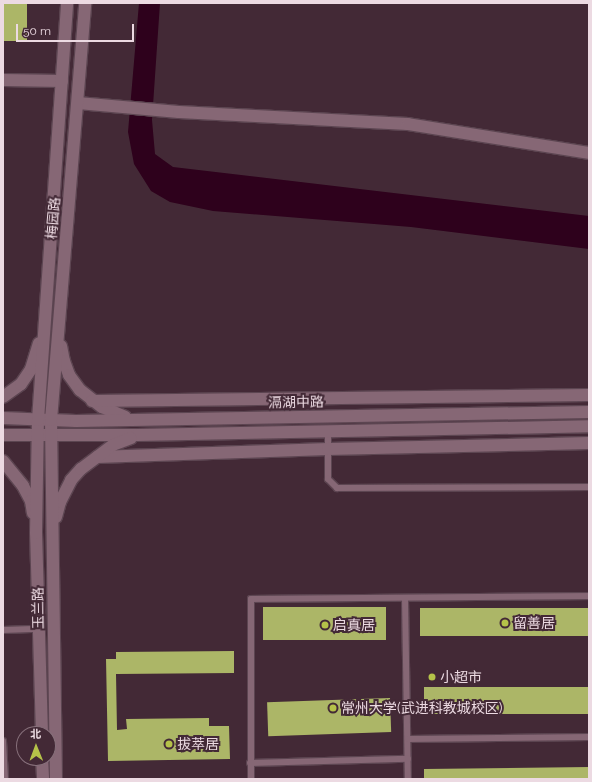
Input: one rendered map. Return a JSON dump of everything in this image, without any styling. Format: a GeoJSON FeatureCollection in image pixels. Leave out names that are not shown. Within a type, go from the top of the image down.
{"type":"FeatureCollection","features":[{"type":"Feature","properties":{"kind":"street","name":"梅园路"},"geometry":{"type":"LineString","coordinates":[[38,435],[67,3]]}},
{"type":"Feature","properties":{"kind":"street","name":"梅园路"},"geometry":{"type":"LineString","coordinates":[[51,436],[51,420],[85,3]]}},
{"type":"Feature","properties":{"kind":"street"},"geometry":{"type":"LineString","coordinates":[[3,80],[62,81]]}},
{"type":"Feature","properties":{"kind":"street"},"geometry":{"type":"LineString","coordinates":[[78,103],[148,109],[408,124],[589,152]]}},
{"type":"Feature","properties":{"kind":"street"},"geometry":{"type":"LineString","coordinates":[[3,396],[20,384],[31,369],[38,348],[47,303]]}},
{"type":"Feature","properties":{"kind":"street"},"geometry":{"type":"LineString","coordinates":[[60,306],[60,340],[64,361],[69,375],[80,390],[92,401],[118,415],[138,420]]}},
{"type":"Feature","properties":{"kind":"street"},"geometry":{"type":"LineString","coordinates":[[92,401],[589,395]]}},
{"type":"Feature","properties":{"kind":"street","name":"滆湖中路"},"geometry":{"type":"LineString","coordinates":[[3,418],[38,420],[138,420],[589,412]]}},
{"type":"Feature","properties":{"kind":"street","name":"滆湖中路"},"geometry":{"type":"LineString","coordinates":[[3,434],[51,436],[137,435],[589,426]]}},
{"type":"Feature","properties":{"kind":"street","name":"玉兰路"},"geometry":{"type":"LineString","coordinates":[[38,435],[36,533],[42,726]]}},
{"type":"Feature","properties":{"kind":"street"},"geometry":{"type":"LineString","coordinates":[[52,533],[60,502],[71,480],[113,445],[137,435]]}},
{"type":"Feature","properties":{"kind":"street","name":"玉兰路"},"geometry":{"type":"LineString","coordinates":[[51,436],[56,779]]}},
{"type":"Feature","properties":{"kind":"street"},"geometry":{"type":"LineString","coordinates":[[97,457],[328,449],[589,443]]}},
{"type":"Feature","properties":{"kind":"street"},"geometry":{"type":"LineString","coordinates":[[3,461],[23,486],[31,501],[36,533]]}},
{"type":"Feature","properties":{"kind":"street"},"geometry":{"type":"LineString","coordinates":[[42,766],[43,779]]}},
{"type":"Feature","properties":{"kind":"lane"},"geometry":{"type":"LineString","coordinates":[[328,431],[328,479],[337,488],[589,487]]}},
{"type":"Feature","properties":{"kind":"lane"},"geometry":{"type":"LineString","coordinates":[[251,779],[251,598],[589,596]]}},
{"type":"Feature","properties":{"kind":"lane"},"geometry":{"type":"LineString","coordinates":[[405,598],[408,779]]}},
{"type":"Feature","properties":{"kind":"lane"},"geometry":{"type":"LineString","coordinates":[[3,630],[40,629]]}},
{"type":"Feature","properties":{"kind":"lane"},"geometry":{"type":"LineString","coordinates":[[408,738],[589,737]]}},
{"type":"Feature","properties":{"kind":"lane"},"geometry":{"type":"LineString","coordinates":[[3,741],[5,779]]}},
{"type":"Feature","properties":{"kind":"lane"},"geometry":{"type":"LineString","coordinates":[[250,763],[408,759]]}},
{"type":"Feature","properties":{"kind":"shaded area"},"geometry":{"type":"Polygon","coordinates":[[[139,3],[160,3],[152,120],[155,154],[173,167],[589,216],[589,249],[411,227],[213,211],[170,202],[151,191],[134,164],[128,132],[139,3]]]}},
{"type":"Feature","properties":{"kind":"building"},"geometry":{"type":"Polygon","coordinates":[[[3,3],[27,3],[27,41],[3,41],[3,3]]]}},
{"type":"Feature","properties":{"kind":"building","name":"启真居"},"geometry":{"type":"Polygon","coordinates":[[[263,607],[386,607],[386,640],[263,640],[263,607]]]}},
{"type":"Feature","properties":{"kind":"building","name":"留善居"},"geometry":{"type":"Polygon","coordinates":[[[420,608],[589,608],[589,636],[420,636],[420,608]]]}},
{"type":"Feature","properties":{"kind":"building"},"geometry":{"type":"Polygon","coordinates":[[[234,651],[234,673],[116,674],[117,730],[127,729],[126,719],[209,718],[209,726],[229,726],[230,759],[108,761],[106,659],[116,659],[116,652],[234,651]]]}},
{"type":"Feature","properties":{"kind":"building"},"geometry":{"type":"Polygon","coordinates":[[[424,687],[589,687],[589,714],[424,714],[424,687]]]}},
{"type":"Feature","properties":{"kind":"building"},"geometry":{"type":"Polygon","coordinates":[[[390,698],[391,732],[268,736],[267,702],[390,698]]]}},
{"type":"Feature","properties":{"kind":"building"},"geometry":{"type":"Polygon","coordinates":[[[589,767],[589,779],[424,779],[424,769],[589,767]]]}},
{"type":"Feature","properties":{"kind":"place","name":"留善居"},"geometry":{"type":"Point","coordinates":[505,623]}},
{"type":"Feature","properties":{"kind":"place","name":"启真居"},"geometry":{"type":"Point","coordinates":[325,625]}},
{"type":"Feature","properties":{"kind":"place","name":"小超市"},"geometry":{"type":"Point","coordinates":[432,677]}},
{"type":"Feature","properties":{"kind":"place","name":"常州大学(武进科教城校区)"},"geometry":{"type":"Point","coordinates":[333,708]}},
{"type":"Feature","properties":{"kind":"place","name":"拔萃居"},"geometry":{"type":"Point","coordinates":[169,744]}}]}
